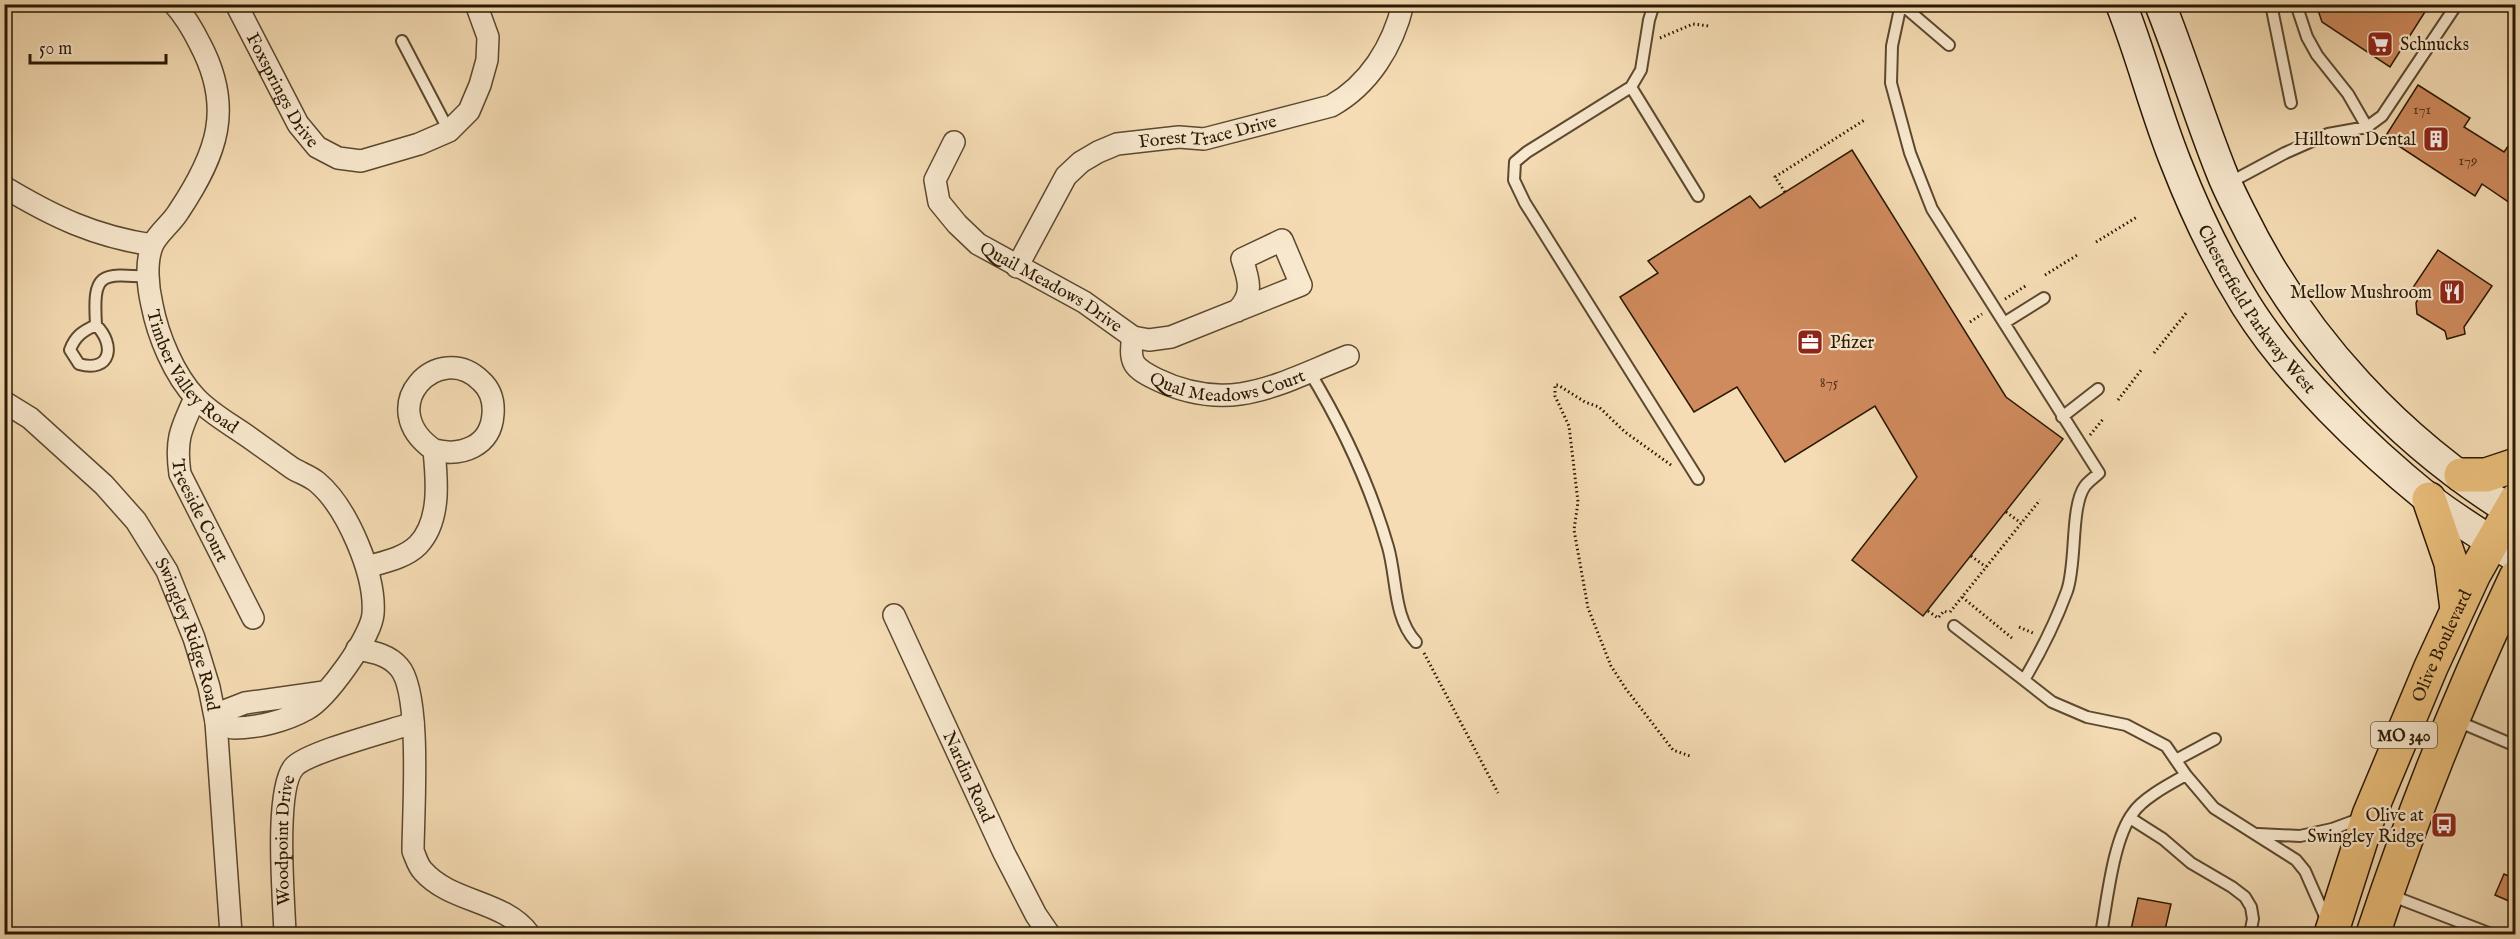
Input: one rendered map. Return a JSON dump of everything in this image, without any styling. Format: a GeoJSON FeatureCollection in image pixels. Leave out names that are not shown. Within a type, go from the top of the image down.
{"type":"FeatureCollection","features":[{"type":"Feature","properties":{"kind":"main road"},"geometry":{"type":"LineString","coordinates":[[2461,475],[2486,475],[2516,465]]}},
{"type":"Feature","properties":{"kind":"main road"},"geometry":{"type":"LineString","coordinates":[[2429,499],[2451,563],[2457,609]]}},
{"type":"Feature","properties":{"kind":"main road","name":"Olive Boulevard"},"geometry":{"type":"LineString","coordinates":[[2332,933],[2369,815],[2457,609],[2504,550],[2514,508]]}},
{"type":"Feature","properties":{"kind":"main road","name":"MO 340"},"geometry":{"type":"LineString","coordinates":[[2373,934],[2454,720],[2481,653],[2516,577]]}},
{"type":"Feature","properties":{"kind":"main road"},"geometry":{"type":"LineString","coordinates":[[2481,653],[2516,621]]}},
{"type":"Feature","properties":{"kind":"street"},"geometry":{"type":"LineString","coordinates":[[4,187],[45,212],[84,229],[152,245],[178,213],[205,168],[215,139],[220,110],[217,84],[209,61],[194,32],[174,4]]}},
{"type":"Feature","properties":{"kind":"street","name":"Foxsprings Drive"},"geometry":{"type":"LineString","coordinates":[[236,4],[298,124],[317,147],[338,158],[362,161],[419,144],[449,131],[469,111],[480,86],[487,60],[488,37],[476,4]]}},
{"type":"Feature","properties":{"kind":"street","name":"Forest Trace Drive"},"geometry":{"type":"LineString","coordinates":[[1017,267],[1066,176],[1081,162],[1117,144],[1179,137],[1204,139],[1331,106],[1346,98],[1360,86],[1378,63],[1397,28],[1402,4]]}},
{"type":"Feature","properties":{"kind":"street","name":"Chesterfield Parkway West"},"geometry":{"type":"LineString","coordinates":[[2121,4],[2175,162],[2211,242],[2247,306],[2286,359],[2324,402],[2429,499],[2504,550]]}},
{"type":"Feature","properties":{"kind":"street","name":"Chesterfield Parkway West"},"geometry":{"type":"LineString","coordinates":[[2160,4],[2185,66],[2226,184],[2259,251],[2308,328],[2351,378],[2415,441],[2461,475],[2514,508]]}},
{"type":"Feature","properties":{"kind":"street","name":"Quail Meadows Drive"},"geometry":{"type":"LineString","coordinates":[[954,142],[935,180],[939,202],[957,224],[978,244],[1084,302],[1133,337],[1149,340],[1171,337],[1237,311]]}},
{"type":"Feature","properties":{"kind":"street","name":"Timber Valley Road"},"geometry":{"type":"LineString","coordinates":[[152,245],[149,277],[151,304],[167,355],[195,398],[220,418],[316,482],[341,510],[367,567],[373,594],[373,616],[357,649],[337,680],[324,692],[245,703],[227,710],[216,722]]}},
{"type":"Feature","properties":{"kind":"street","name":"Qual Meadows Court"},"geometry":{"type":"LineString","coordinates":[[1133,337],[1131,358],[1135,366],[1146,374],[1182,390],[1209,396],[1236,395],[1262,390],[1348,356]]}},
{"type":"Feature","properties":{"kind":"street"},"geometry":{"type":"LineString","coordinates":[[459,368],[474,374],[488,387],[494,404],[493,424],[485,437],[472,448],[448,454],[434,450],[420,441],[412,428],[408,416],[411,395],[419,382],[439,369],[459,368]]}},
{"type":"Feature","properties":{"kind":"street","name":"Treeside Court"},"geometry":{"type":"LineString","coordinates":[[195,398],[179,432],[176,451],[180,474],[252,618]]}},
{"type":"Feature","properties":{"kind":"street","name":"Swingley Ridge Road"},"geometry":{"type":"LineString","coordinates":[[4,402],[30,418],[104,485],[136,521],[167,571],[194,638],[209,687],[216,722],[231,934]]}},
{"type":"Feature","properties":{"kind":"street"},"geometry":{"type":"LineString","coordinates":[[367,567],[397,558],[418,545],[430,526],[437,478],[434,450]]}},
{"type":"Feature","properties":{"kind":"street","name":"Nardin Road"},"geometry":{"type":"LineString","coordinates":[[894,615],[1004,853],[1036,915],[1049,934]]}},
{"type":"Feature","properties":{"kind":"street"},"geometry":{"type":"LineString","coordinates":[[357,649],[382,654],[400,667],[407,685],[413,723],[413,851],[421,870],[437,885],[518,921],[529,934]]}},
{"type":"Feature","properties":{"kind":"street","name":"Woodpoint Drive"},"geometry":{"type":"LineString","coordinates":[[285,934],[282,800],[293,768],[308,757],[413,723]]}},
{"type":"Feature","properties":{"kind":"lane"},"geometry":{"type":"LineString","coordinates":[[1654,4],[1648,20],[1641,70],[1631,87],[1527,152],[1515,162],[1514,180],[1525,202],[1698,480]]}},
{"type":"Feature","properties":{"kind":"lane"},"geometry":{"type":"LineString","coordinates":[[1949,45],[1901,4],[1892,46],[1891,83],[1910,153],[1932,209],[2099,473],[2084,487],[2077,511],[2074,562],[2067,591],[2024,680]]}},
{"type":"Feature","properties":{"kind":"lane"},"geometry":{"type":"LineString","coordinates":[[2271,4],[2291,104]]}},
{"type":"Feature","properties":{"kind":"lane"},"geometry":{"type":"LineString","coordinates":[[2296,4],[2307,37],[2317,56],[2348,94],[2367,127]]}},
{"type":"Feature","properties":{"kind":"lane"},"geometry":{"type":"LineString","coordinates":[[2226,184],[2285,153],[2328,134],[2367,127],[2382,116],[2457,4]]}},
{"type":"Feature","properties":{"kind":"lane"},"geometry":{"type":"LineString","coordinates":[[402,40],[449,131]]}},
{"type":"Feature","properties":{"kind":"lane"},"geometry":{"type":"LineString","coordinates":[[1631,87],[1698,196]]}},
{"type":"Feature","properties":{"kind":"lane"},"geometry":{"type":"LineString","coordinates":[[96,326],[97,288],[103,279],[114,274],[149,277]]}},
{"type":"Feature","properties":{"kind":"lane"},"geometry":{"type":"LineString","coordinates":[[2004,323],[2044,298]]}},
{"type":"Feature","properties":{"kind":"lane"},"geometry":{"type":"LineString","coordinates":[[1309,371],[1339,421],[1365,481],[1388,547],[1405,630],[1416,642]]}},
{"type":"Feature","properties":{"kind":"lane"},"geometry":{"type":"LineString","coordinates":[[2062,417],[2098,389]]}},
{"type":"Feature","properties":{"kind":"lane"},"geometry":{"type":"LineString","coordinates":[[1954,626],[2052,702],[2086,717],[2126,725],[2166,746],[2186,775],[2214,808],[2296,860],[2332,933]]}},
{"type":"Feature","properties":{"kind":"lane"},"geometry":{"type":"LineString","coordinates":[[2454,720],[2516,746]]}},
{"type":"Feature","properties":{"kind":"lane"},"geometry":{"type":"LineString","coordinates":[[2176,760],[2215,738]]}},
{"type":"Feature","properties":{"kind":"lane"},"geometry":{"type":"LineString","coordinates":[[2101,934],[2116,852],[2130,818],[2160,790],[2186,775]]}},
{"type":"Feature","properties":{"kind":"lane"},"geometry":{"type":"LineString","coordinates":[[2257,834],[2300,836],[2332,829],[2369,815]]}},
{"type":"Feature","properties":{"kind":"lane"},"geometry":{"type":"LineString","coordinates":[[2130,818],[2163,839],[2191,863],[2232,887],[2244,897],[2251,907],[2253,919],[2250,934]]}},
{"type":"Feature","properties":{"kind":"lane"},"geometry":{"type":"LineString","coordinates":[[2387,893],[2491,934]]}},
{"type":"Feature","properties":{"kind":"path"},"geometry":{"type":"LineString","coordinates":[[1660,38],[1693,24],[1709,26]]}},
{"type":"Feature","properties":{"kind":"path"},"geometry":{"type":"LineString","coordinates":[[1785,192],[1775,177],[1866,119]]}},
{"type":"Feature","properties":{"kind":"path"},"geometry":{"type":"LineString","coordinates":[[2096,242],[2137,217]]}},
{"type":"Feature","properties":{"kind":"path"},"geometry":{"type":"LineString","coordinates":[[2045,275],[2079,254]]}},
{"type":"Feature","properties":{"kind":"path"},"geometry":{"type":"LineString","coordinates":[[2004,300],[2028,285]]}},
{"type":"Feature","properties":{"kind":"path"},"geometry":{"type":"LineString","coordinates":[[2154,353],[2187,312]]}},
{"type":"Feature","properties":{"kind":"path"},"geometry":{"type":"LineString","coordinates":[[1970,322],[1982,314]]}},
{"type":"Feature","properties":{"kind":"path"},"geometry":{"type":"LineString","coordinates":[[2118,400],[2142,369]]}},
{"type":"Feature","properties":{"kind":"path"},"geometry":{"type":"LineString","coordinates":[[1690,466],[1676,468],[1625,432],[1599,407],[1558,385],[1555,386],[1555,396],[1569,426],[1578,502],[1574,530],[1588,608],[1608,659],[1626,689],[1673,750],[1690,756]]}},
{"type":"Feature","properties":{"kind":"path"},"geometry":{"type":"LineString","coordinates":[[2089,437],[2104,418]]}},
{"type":"Feature","properties":{"kind":"path"},"geometry":{"type":"LineString","coordinates":[[2012,638],[1962,597],[2040,500]]}},
{"type":"Feature","properties":{"kind":"path"},"geometry":{"type":"LineString","coordinates":[[2006,512],[2021,523]]}},
{"type":"Feature","properties":{"kind":"path"},"geometry":{"type":"LineString","coordinates":[[1971,556],[1986,567]]}},
{"type":"Feature","properties":{"kind":"path"},"geometry":{"type":"LineString","coordinates":[[1928,611],[1938,618],[1944,611],[1950,613]]}},
{"type":"Feature","properties":{"kind":"path"},"geometry":{"type":"LineString","coordinates":[[1416,642],[1430,661],[1498,793]]}},
{"type":"Feature","properties":{"kind":"building","name":"Schnucks"},"geometry":{"type":"Polygon","coordinates":[[[2316,4],[2430,4],[2390,67],[2322,22],[2316,4]]]}},
{"type":"Feature","properties":{"kind":"building"},"geometry":{"type":"Polygon","coordinates":[[[2418,85],[2470,118],[2464,127],[2504,152],[2516,135],[2516,207],[2482,184],[2475,196],[2385,137],[2418,85]]]}},
{"type":"Feature","properties":{"kind":"building","name":"Pfizer"},"geometry":{"type":"Polygon","coordinates":[[[1852,150],[2006,397],[2063,439],[1923,616],[1852,560],[1917,477],[1875,406],[1785,462],[1737,387],[1694,412],[1620,297],[1658,273],[1648,261],[1750,196],[1760,208],[1852,150]]]}},
{"type":"Feature","properties":{"kind":"building","name":"Mellow Mushroom"},"geometry":{"type":"Polygon","coordinates":[[[2438,250],[2492,286],[2464,327],[2465,334],[2447,339],[2445,331],[2417,314],[2416,303],[2420,295],[2412,289],[2438,250]]]}},
{"type":"Feature","properties":{"kind":"building"},"geometry":{"type":"Polygon","coordinates":[[[2504,874],[2516,879],[2516,904],[2495,895],[2504,874]]]}},
{"type":"Feature","properties":{"kind":"building"},"geometry":{"type":"Polygon","coordinates":[[[2138,898],[2171,904],[2164,934],[2130,934],[2138,898]]]}},
{"type":"Feature","properties":{"kind":"place","name":"Schnucks"},"geometry":{"type":"Point","coordinates":[2380,44]}},
{"type":"Feature","properties":{"kind":"place","name":"Hilltown Dental"},"geometry":{"type":"Point","coordinates":[2436,139]}},
{"type":"Feature","properties":{"kind":"place","name":"Mellow Mushroom"},"geometry":{"type":"Point","coordinates":[2452,292]}},
{"type":"Feature","properties":{"kind":"place","name":"Pfizer"},"geometry":{"type":"Point","coordinates":[1810,342]}},
{"type":"Feature","properties":{"kind":"place","name":"Olive at Swingley Ridge"},"geometry":{"type":"Point","coordinates":[2444,825]}}]}
